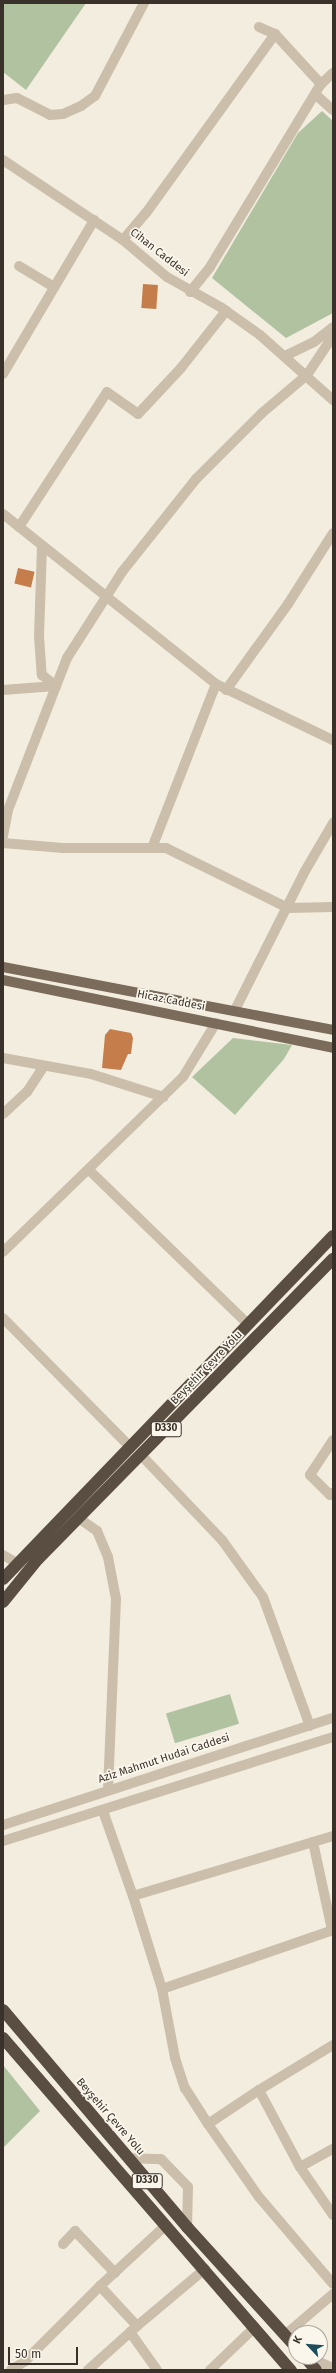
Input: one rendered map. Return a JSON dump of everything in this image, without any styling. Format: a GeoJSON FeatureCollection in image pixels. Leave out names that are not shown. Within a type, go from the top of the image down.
{"type":"FeatureCollection","features":[{"type":"Feature","properties":{"kind":"highway","name":"Beyşehir Çevre Yolu"},"geometry":{"type":"LineString","coordinates":[[3,1579],[17,1562],[333,1236]]}},
{"type":"Feature","properties":{"kind":"highway","name":"Beyşehir Çevre Yolu"},"geometry":{"type":"LineString","coordinates":[[3,1602],[38,1559],[80,1519],[333,1259]]}},
{"type":"Feature","properties":{"kind":"highway","name":"Beyşehir Çevre Yolu"},"geometry":{"type":"LineString","coordinates":[[3,2010],[187,2227],[288,2338]]}},
{"type":"Feature","properties":{"kind":"highway","name":"D330"},"geometry":{"type":"LineString","coordinates":[[3,2038],[165,2226],[205,2269],[291,2370]]}},
{"type":"Feature","properties":{"kind":"main road","name":"Hicaz Caddesi"},"geometry":{"type":"LineString","coordinates":[[3,967],[180,1003],[235,1010],[333,1030]]}},
{"type":"Feature","properties":{"kind":"main road","name":"Hicaz Caddesi"},"geometry":{"type":"LineString","coordinates":[[3,980],[333,1048]]}},
{"type":"Feature","properties":{"kind":"street"},"geometry":{"type":"LineString","coordinates":[[3,100],[17,98],[50,115],[63,114],[81,106],[95,96],[144,3]]}},
{"type":"Feature","properties":{"kind":"street"},"geometry":{"type":"LineString","coordinates":[[259,27],[275,34],[322,84]]}},
{"type":"Feature","properties":{"kind":"street"},"geometry":{"type":"LineString","coordinates":[[123,240],[146,213],[275,34]]}},
{"type":"Feature","properties":{"kind":"street"},"geometry":{"type":"LineString","coordinates":[[190,292],[210,267],[315,94],[333,72]]}},
{"type":"Feature","properties":{"kind":"street"},"geometry":{"type":"LineString","coordinates":[[315,94],[333,110]]}},
{"type":"Feature","properties":{"kind":"street","name":"Cihan Caddesi"},"geometry":{"type":"LineString","coordinates":[[3,160],[123,240],[190,292],[226,311],[286,356],[333,400]]}},
{"type":"Feature","properties":{"kind":"street"},"geometry":{"type":"LineString","coordinates":[[3,374],[94,220]]}},
{"type":"Feature","properties":{"kind":"street"},"geometry":{"type":"LineString","coordinates":[[19,266],[54,287]]}},
{"type":"Feature","properties":{"kind":"street"},"geometry":{"type":"LineString","coordinates":[[19,527],[107,392],[138,414],[181,368],[226,311]]}},
{"type":"Feature","properties":{"kind":"street"},"geometry":{"type":"LineString","coordinates":[[286,356],[314,342],[333,327]]}},
{"type":"Feature","properties":{"kind":"street"},"geometry":{"type":"LineString","coordinates":[[3,836],[8,810],[67,658],[105,597],[122,572],[196,479],[262,413],[307,375],[333,336]]}},
{"type":"Feature","properties":{"kind":"street"},"geometry":{"type":"LineString","coordinates":[[3,514],[105,597],[216,684],[333,740]]}},
{"type":"Feature","properties":{"kind":"street"},"geometry":{"type":"LineString","coordinates":[[226,690],[288,604],[333,533]]}},
{"type":"Feature","properties":{"kind":"street"},"geometry":{"type":"LineString","coordinates":[[42,546],[38,636],[42,675],[56,686]]}},
{"type":"Feature","properties":{"kind":"street"},"geometry":{"type":"LineString","coordinates":[[152,848],[216,684]]}},
{"type":"Feature","properties":{"kind":"street"},"geometry":{"type":"LineString","coordinates":[[3,690],[56,686]]}},
{"type":"Feature","properties":{"kind":"street"},"geometry":{"type":"LineString","coordinates":[[235,1010],[288,908],[305,871],[333,823]]}},
{"type":"Feature","properties":{"kind":"street"},"geometry":{"type":"LineString","coordinates":[[3,843],[63,848],[166,848],[288,908],[333,907]]}},
{"type":"Feature","properties":{"kind":"street"},"geometry":{"type":"LineString","coordinates":[[3,1252],[183,1077],[216,1023]]}},
{"type":"Feature","properties":{"kind":"street"},"geometry":{"type":"LineString","coordinates":[[3,1058],[91,1074],[163,1097]]}},
{"type":"Feature","properties":{"kind":"street"},"geometry":{"type":"LineString","coordinates":[[3,1114],[27,1092],[44,1066]]}},
{"type":"Feature","properties":{"kind":"street"},"geometry":{"type":"LineString","coordinates":[[89,1170],[248,1324]]}},
{"type":"Feature","properties":{"kind":"street"},"geometry":{"type":"LineString","coordinates":[[3,1318],[130,1447]]}},
{"type":"Feature","properties":{"kind":"street"},"geometry":{"type":"LineString","coordinates":[[333,1440],[310,1475],[330,1495],[333,1494]]}},
{"type":"Feature","properties":{"kind":"street"},"geometry":{"type":"LineString","coordinates":[[141,1455],[222,1540],[263,1597],[310,1726]]}},
{"type":"Feature","properties":{"kind":"street"},"geometry":{"type":"LineString","coordinates":[[80,1519],[96,1532],[108,1557],[116,1599],[108,1789]]}},
{"type":"Feature","properties":{"kind":"street"},"geometry":{"type":"LineString","coordinates":[[3,1555],[17,1562]]}},
{"type":"Feature","properties":{"kind":"street","name":"Aziz Mahmut Hudai Caddesi"},"geometry":{"type":"LineString","coordinates":[[3,1825],[108,1789],[333,1718]]}},
{"type":"Feature","properties":{"kind":"street"},"geometry":{"type":"LineString","coordinates":[[3,1841],[103,1811],[333,1737]]}},
{"type":"Feature","properties":{"kind":"street"},"geometry":{"type":"LineString","coordinates":[[103,1811],[133,1896],[162,1989],[175,2058],[185,2088],[208,2124],[259,2196],[333,2284]]}},
{"type":"Feature","properties":{"kind":"street"},"geometry":{"type":"LineString","coordinates":[[133,1896],[333,1836]]}},
{"type":"Feature","properties":{"kind":"street"},"geometry":{"type":"LineString","coordinates":[[162,1989],[332,1930],[313,1842]]}},
{"type":"Feature","properties":{"kind":"street"},"geometry":{"type":"LineString","coordinates":[[208,2124],[259,2090],[333,2045]]}},
{"type":"Feature","properties":{"kind":"street"},"geometry":{"type":"LineString","coordinates":[[259,2090],[300,2167],[333,2215]]}},
{"type":"Feature","properties":{"kind":"street"},"geometry":{"type":"LineString","coordinates":[[300,2167],[333,2149]]}},
{"type":"Feature","properties":{"kind":"street"},"geometry":{"type":"LineString","coordinates":[[128,2158],[161,2159],[188,2187],[187,2227]]}},
{"type":"Feature","properties":{"kind":"street"},"geometry":{"type":"LineString","coordinates":[[11,2370],[24,2362],[100,2286],[165,2226]]}},
{"type":"Feature","properties":{"kind":"street"},"geometry":{"type":"LineString","coordinates":[[63,2244],[76,2231],[114,2273]]}},
{"type":"Feature","properties":{"kind":"street"},"geometry":{"type":"LineString","coordinates":[[88,2370],[205,2269]]}},
{"type":"Feature","properties":{"kind":"street"},"geometry":{"type":"LineString","coordinates":[[100,2286],[134,2329],[157,2370]]}},
{"type":"Feature","properties":{"kind":"street"},"geometry":{"type":"LineString","coordinates":[[285,2335],[333,2294]]}},
{"type":"Feature","properties":{"kind":"street"},"geometry":{"type":"LineString","coordinates":[[210,2370],[255,2327]]}},
{"type":"Feature","properties":{"kind":"green space"},"geometry":{"type":"Polygon","coordinates":[[[3,3],[86,3],[26,90],[3,72],[3,3]]]}},
{"type":"Feature","properties":{"kind":"green space"},"geometry":{"type":"Polygon","coordinates":[[[322,111],[333,121],[333,313],[286,338],[212,278],[298,133],[322,111]]]}},
{"type":"Feature","properties":{"kind":"green space"},"geometry":{"type":"Polygon","coordinates":[[[233,1038],[292,1045],[284,1059],[235,1115],[192,1077],[233,1038]]]}},
{"type":"Feature","properties":{"kind":"green space"},"geometry":{"type":"Polygon","coordinates":[[[230,1694],[239,1724],[175,1743],[166,1714],[230,1694]]]}},
{"type":"Feature","properties":{"kind":"green space"},"geometry":{"type":"Polygon","coordinates":[[[3,2065],[40,2111],[3,2148],[3,2065]]]}},
{"type":"Feature","properties":{"kind":"building"},"geometry":{"type":"Polygon","coordinates":[[[143,284],[158,285],[156,309],[141,308],[143,284]]]}},
{"type":"Feature","properties":{"kind":"building"},"geometry":{"type":"Polygon","coordinates":[[[18,568],[35,572],[31,587],[14,584],[18,568]]]}},
{"type":"Feature","properties":{"kind":"building"},"geometry":{"type":"Polygon","coordinates":[[[110,1029],[131,1033],[133,1038],[131,1054],[128,1054],[121,1070],[102,1068],[105,1035],[110,1029]]]}}]}
